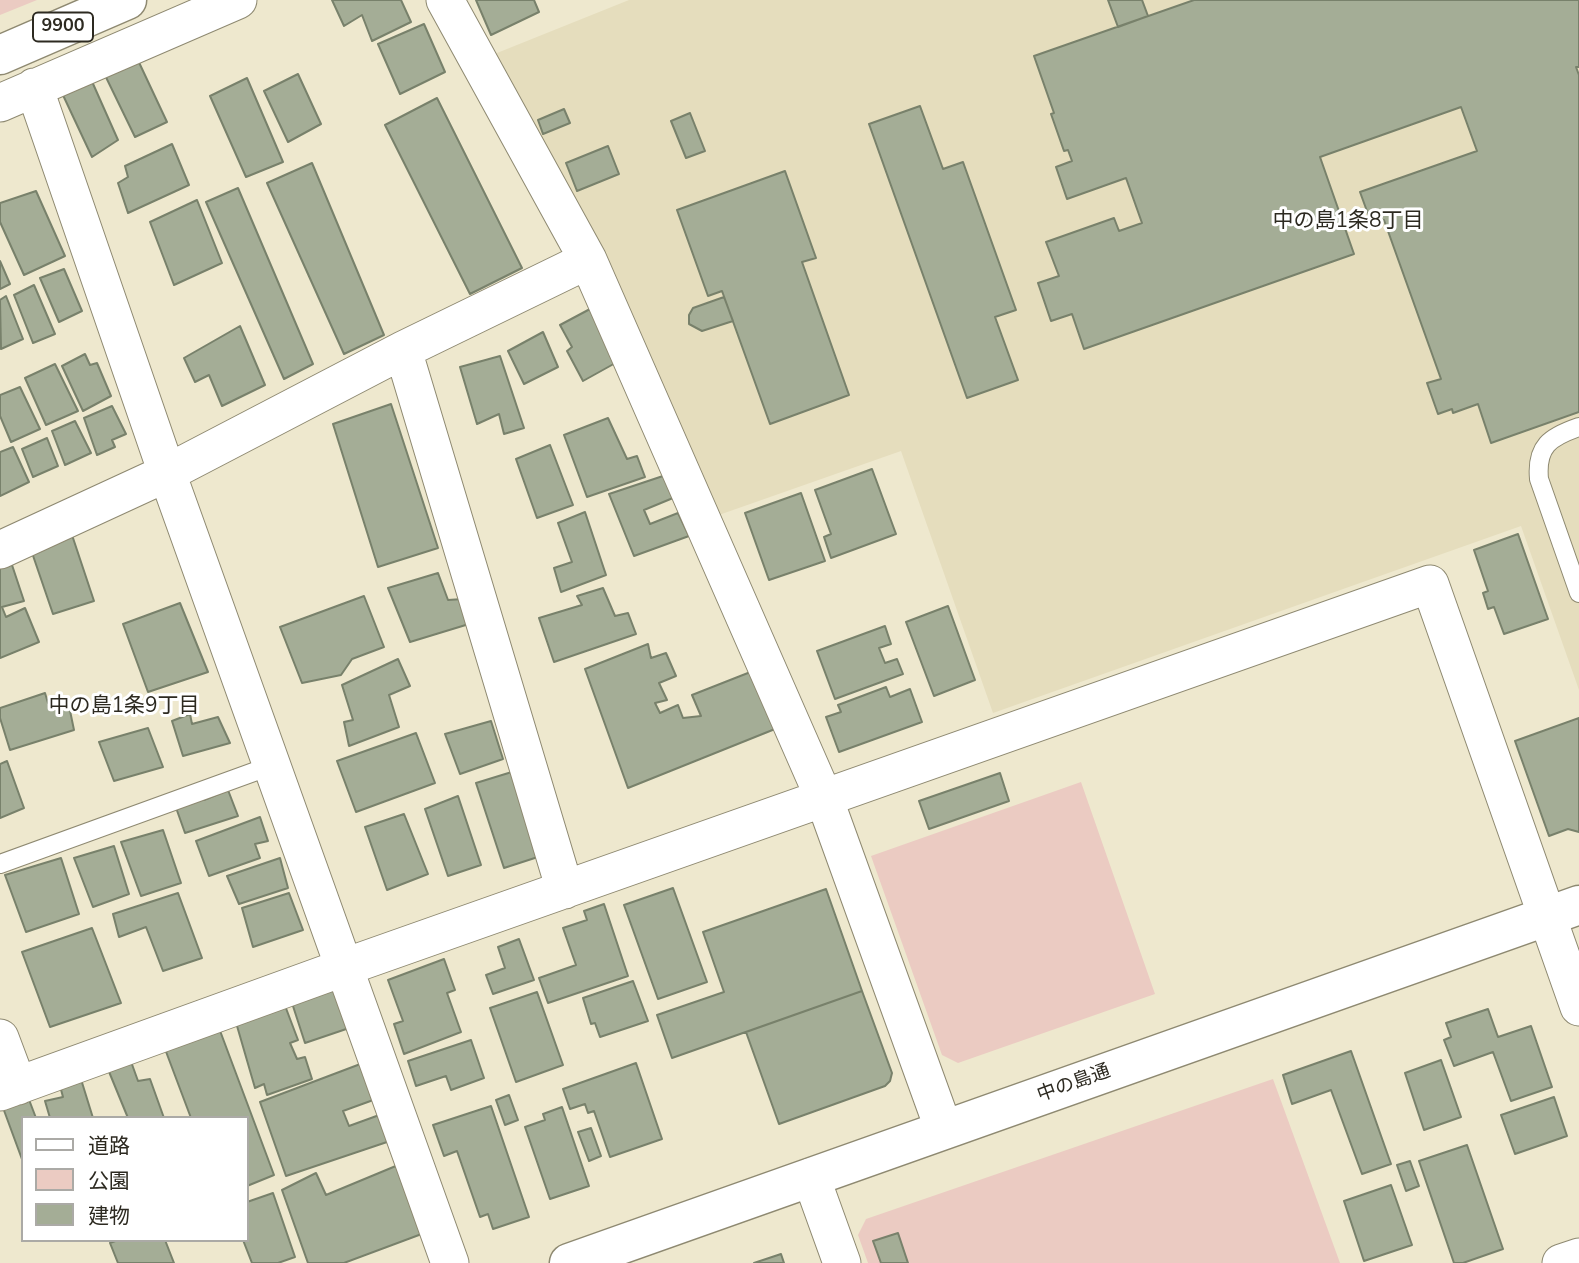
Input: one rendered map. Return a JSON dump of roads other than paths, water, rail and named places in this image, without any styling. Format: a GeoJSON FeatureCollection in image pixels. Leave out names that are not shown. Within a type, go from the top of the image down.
{"type":"FeatureCollection","features":[{"type":"Feature","properties":{"kind":"street","name":"9900"},"geometry":{"type":"LineString","coordinates":[[0,55],[127,0]]}},
{"type":"Feature","properties":{"kind":"street"},"geometry":{"type":"LineString","coordinates":[[0,103],[238,0]]}},
{"type":"Feature","properties":{"kind":"street"},"geometry":{"type":"LineString","coordinates":[[445,0],[588,260],[824,797],[944,1130]]}},
{"type":"Feature","properties":{"kind":"street"},"geometry":{"type":"LineString","coordinates":[[34,87],[167,473],[450,1263]]}},
{"type":"Feature","properties":{"kind":"street"},"geometry":{"type":"LineString","coordinates":[[0,550],[167,473],[403,350],[588,260]]}},
{"type":"Feature","properties":{"kind":"street"},"geometry":{"type":"LineString","coordinates":[[403,350],[565,890]]}},
{"type":"Feature","properties":{"kind":"street"},"geometry":{"type":"LineString","coordinates":[[0,1038],[9,1089],[345,967],[1430,584],[1563,911],[1579,1007]]}},
{"type":"Feature","properties":{"kind":"street","name":"中の島通"},"geometry":{"type":"LineString","coordinates":[[569,1263],[1563,911]]}},
{"type":"Feature","properties":{"kind":"street"},"geometry":{"type":"LineString","coordinates":[[811,1177],[842,1263]]}},
{"type":"Feature","properties":{"kind":"street"},"geometry":{"type":"LineString","coordinates":[[1561,1263],[1579,1256]]}},
{"type":"Feature","properties":{"kind":"lane"},"geometry":{"type":"LineString","coordinates":[[1579,427],[1558,435],[1546,444],[1537,465],[1538,480],[1579,593]]}},
{"type":"Feature","properties":{"kind":"lane"},"geometry":{"type":"LineString","coordinates":[[0,864],[273,765]]}},
{"type":"Feature","properties":{"kind":"district","name":"中の島1条8丁目"},"geometry":{"type":"Point","coordinates":[1348,222]}},
{"type":"Feature","properties":{"kind":"district","name":"中の島1条9丁目"},"geometry":{"type":"Point","coordinates":[124,707]}}]}
